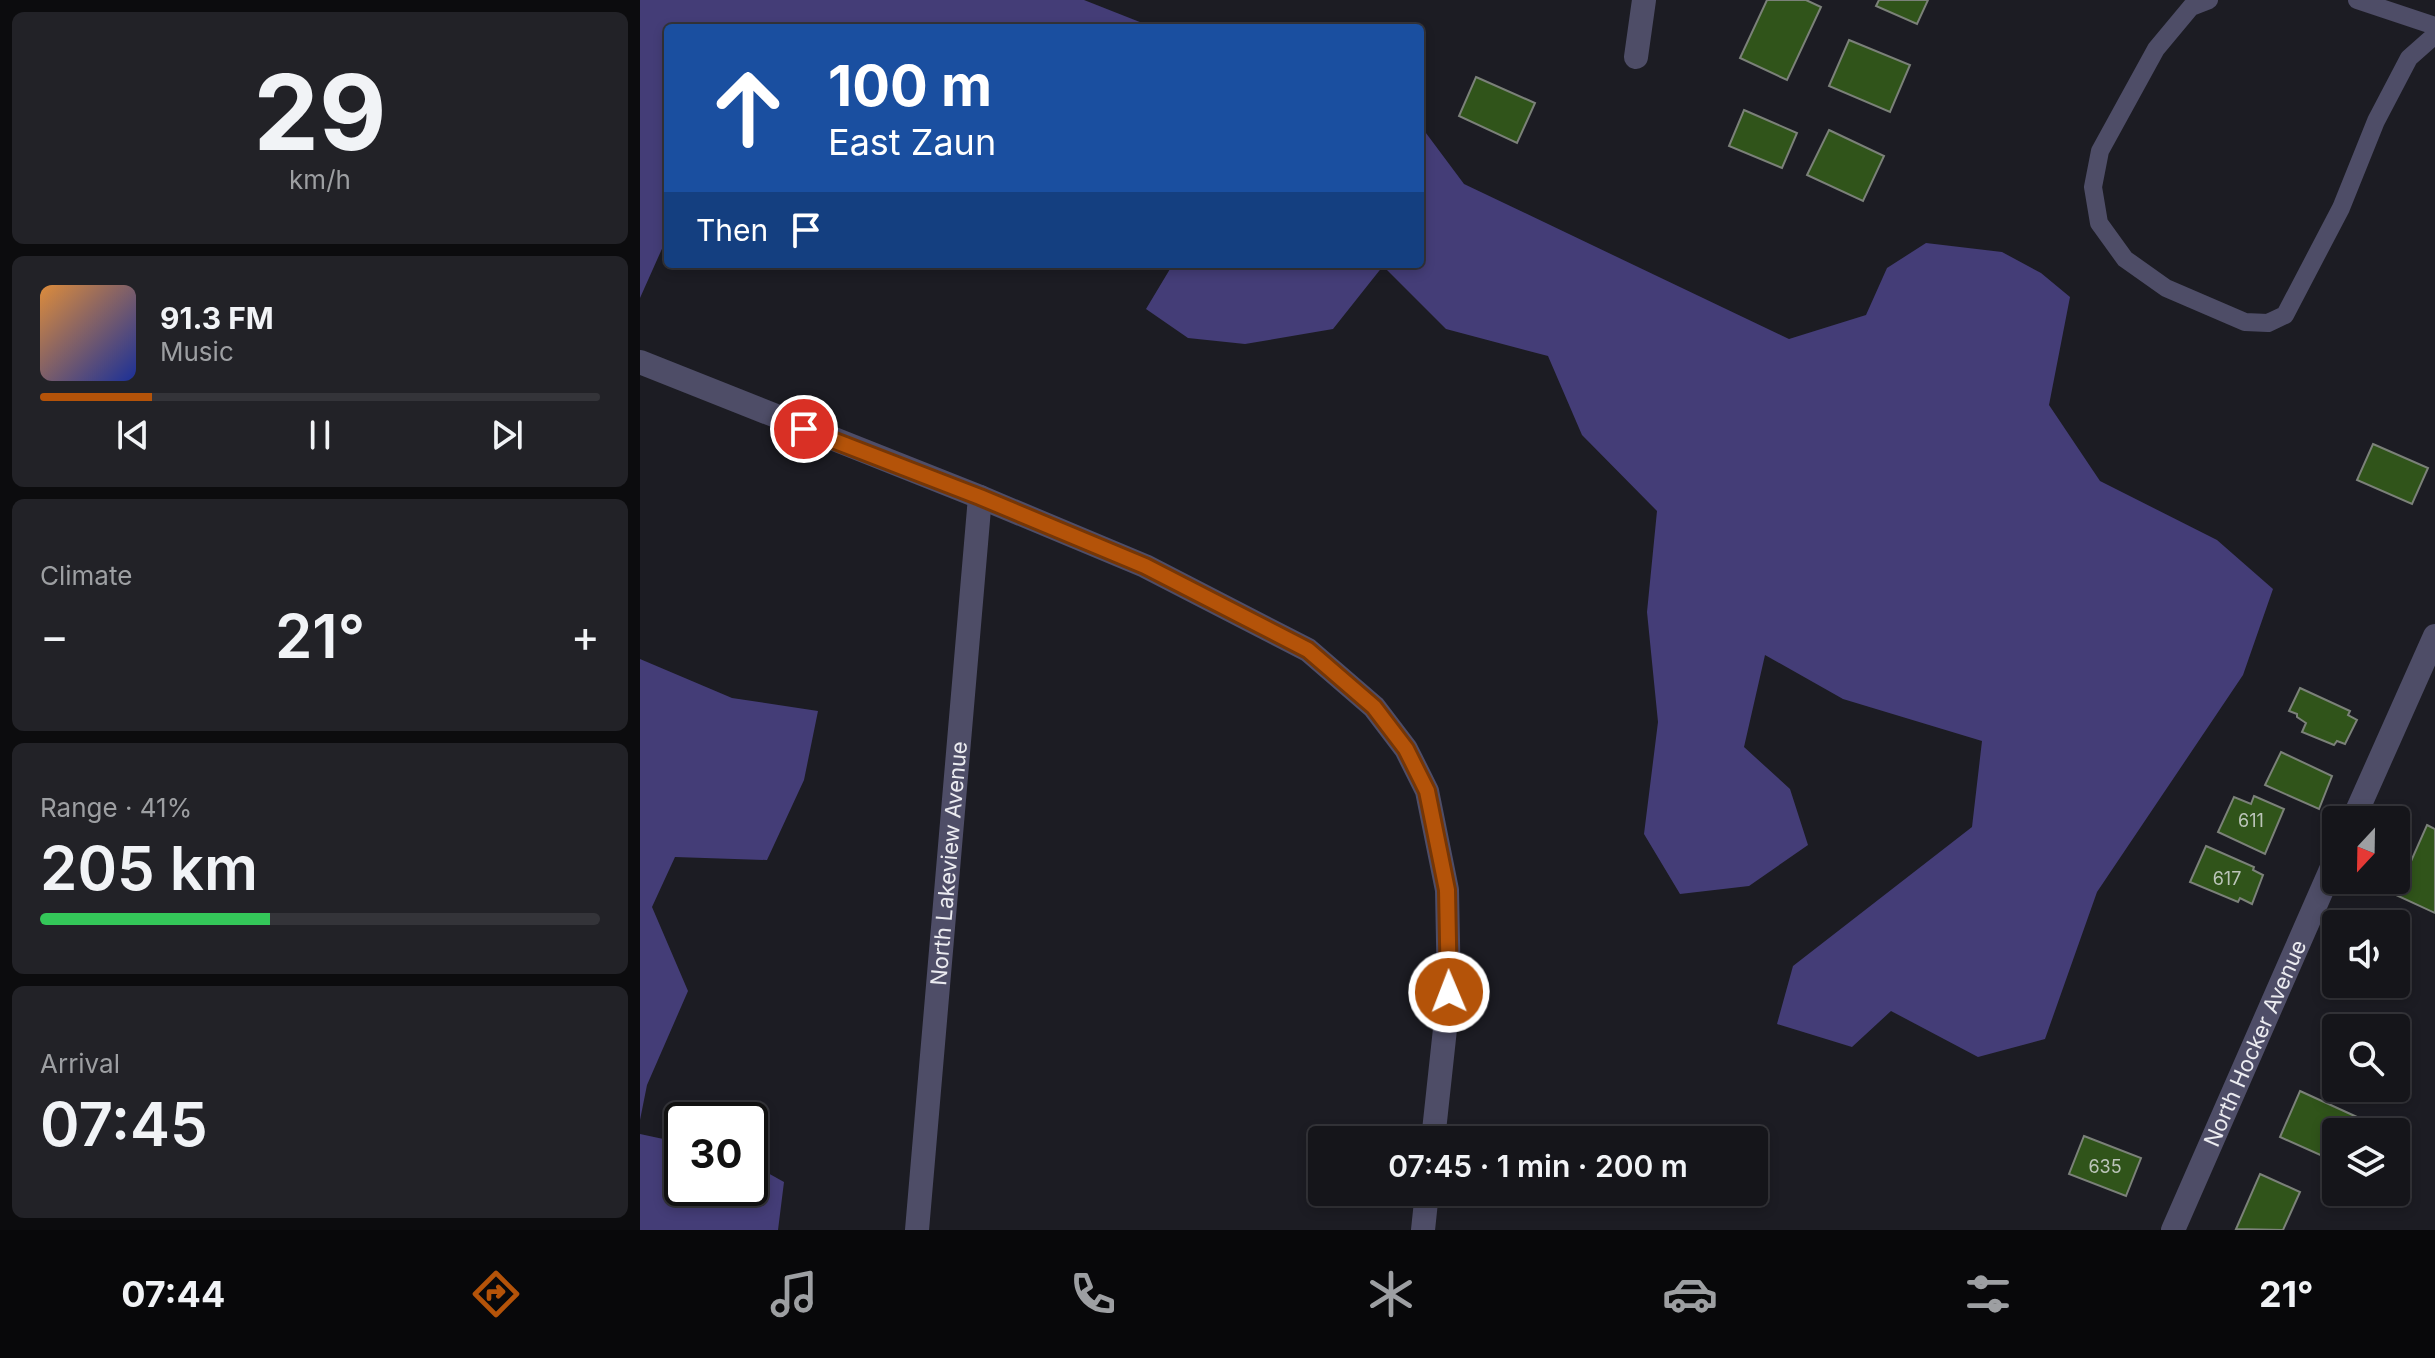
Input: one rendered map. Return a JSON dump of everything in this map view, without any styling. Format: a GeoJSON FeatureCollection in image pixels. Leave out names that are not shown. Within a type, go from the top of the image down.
{"type":"FeatureCollection","features":[{"type":"Feature","properties":{"kind":"street"},"geometry":{"type":"LineString","coordinates":[[1636,57],[1644,0]]}},
{"type":"Feature","properties":{"kind":"street"},"geometry":{"type":"LineString","coordinates":[[640,362],[1145,566],[1308,650],[1374,707],[1406,749],[1427,791],[1447,890],[1449,992],[1435,1126]]}},
{"type":"Feature","properties":{"kind":"street","name":"North Lakeview Avenue"},"geometry":{"type":"LineString","coordinates":[[917,1230],[980,497]]}},
{"type":"Feature","properties":{"kind":"street"},"geometry":{"type":"LineString","coordinates":[[2359,806],[2435,636]]}},
{"type":"Feature","properties":{"kind":"street","name":"North Hocker Avenue"},"geometry":{"type":"LineString","coordinates":[[2173,1230],[2322,890]]}},
{"type":"Feature","properties":{"kind":"street"},"geometry":{"type":"LineString","coordinates":[[1423,1230],[1426,1206]]}},
{"type":"Feature","properties":{"kind":"lane"},"geometry":{"type":"LineString","coordinates":[[2209,0],[2191,7],[2156,49],[2100,151],[2093,187],[2099,223],[2125,259],[2166,288],[2245,322],[2268,323],[2285,315],[2341,208],[2376,121],[2409,58],[2435,35]]}},
{"type":"Feature","properties":{"kind":"lane"},"geometry":{"type":"LineString","coordinates":[[2357,0],[2435,26]]}},
{"type":"Feature","properties":{"kind":"shaded area"},"geometry":{"type":"Polygon","coordinates":[[[640,0],[1084,0],[1145,24],[664,24],[664,244],[640,298],[640,0]]]}},
{"type":"Feature","properties":{"kind":"shaded area"},"geometry":{"type":"Polygon","coordinates":[[[1424,130],[1464,184],[1789,339],[1866,315],[1887,268],[1926,243],[2002,252],[2041,273],[2070,297],[2049,405],[2100,481],[2217,540],[2273,589],[2243,675],[2097,892],[2045,1039],[1978,1057],[1891,1011],[1852,1047],[1777,1024],[1793,966],[1972,827],[1982,741],[1843,699],[1765,655],[1744,747],[1790,789],[1808,845],[1749,886],[1680,894],[1644,834],[1658,722],[1647,612],[1657,511],[1582,435],[1548,356],[1446,329],[1385,268],[1424,268],[1424,130]]]}},
{"type":"Feature","properties":{"kind":"shaded area"},"geometry":{"type":"Polygon","coordinates":[[[1171,268],[1381,268],[1333,329],[1245,344],[1188,338],[1146,309],[1171,268]]]}},
{"type":"Feature","properties":{"kind":"shaded area"},"geometry":{"type":"Polygon","coordinates":[[[640,659],[732,698],[818,711],[804,780],[767,860],[675,857],[652,907],[688,991],[647,1085],[640,1120],[640,659]]]}},
{"type":"Feature","properties":{"kind":"shaded area"},"geometry":{"type":"Polygon","coordinates":[[[640,1134],[664,1139],[664,1206],[768,1206],[768,1173],[784,1182],[778,1230],[640,1230],[640,1134]]]}},
{"type":"Feature","properties":{"kind":"building"},"geometry":{"type":"Polygon","coordinates":[[[1767,0],[1806,0],[1821,7],[1787,80],[1740,58],[1767,0]]]}},
{"type":"Feature","properties":{"kind":"building"},"geometry":{"type":"Polygon","coordinates":[[[1879,0],[1928,0],[1917,24],[1876,6],[1879,0]]]}},
{"type":"Feature","properties":{"kind":"building"},"geometry":{"type":"Polygon","coordinates":[[[1849,40],[1910,65],[1890,112],[1829,86],[1849,40]]]}},
{"type":"Feature","properties":{"kind":"building"},"geometry":{"type":"Polygon","coordinates":[[[1476,77],[1535,103],[1517,143],[1459,116],[1476,77]]]}},
{"type":"Feature","properties":{"kind":"building"},"geometry":{"type":"Polygon","coordinates":[[[1744,110],[1797,133],[1782,168],[1729,146],[1744,110]]]}},
{"type":"Feature","properties":{"kind":"building"},"geometry":{"type":"Polygon","coordinates":[[[1829,130],[1884,156],[1863,201],[1807,175],[1829,130]]]}},
{"type":"Feature","properties":{"kind":"building"},"geometry":{"type":"Polygon","coordinates":[[[2373,444],[2428,468],[2412,504],[2357,480],[2373,444]]]}},
{"type":"Feature","properties":{"kind":"building"},"geometry":{"type":"Polygon","coordinates":[[[2300,688],[2350,711],[2348,715],[2357,720],[2345,744],[2337,741],[2334,745],[2302,732],[2306,723],[2289,711],[2300,688]]]}},
{"type":"Feature","properties":{"kind":"building"},"geometry":{"type":"Polygon","coordinates":[[[2281,752],[2332,776],[2319,809],[2265,785],[2281,752]]]}},
{"type":"Feature","properties":{"kind":"building"},"geometry":{"type":"Polygon","coordinates":[[[2254,796],[2284,809],[2265,854],[2218,832],[2234,797],[2251,804],[2254,796]]]}},
{"type":"Feature","properties":{"kind":"building"},"geometry":{"type":"Polygon","coordinates":[[[2427,825],[2435,829],[2435,913],[2396,895],[2410,894],[2410,863],[2427,825]]]}},
{"type":"Feature","properties":{"kind":"building"},"geometry":{"type":"Polygon","coordinates":[[[2206,846],[2254,867],[2253,870],[2263,875],[2252,904],[2240,898],[2238,902],[2190,882],[2206,846]]]}},
{"type":"Feature","properties":{"kind":"building"},"geometry":{"type":"Polygon","coordinates":[[[2300,1091],[2359,1118],[2322,1118],[2322,1156],[2280,1137],[2300,1091]]]}},
{"type":"Feature","properties":{"kind":"building"},"geometry":{"type":"Polygon","coordinates":[[[2084,1136],[2141,1158],[2126,1196],[2069,1174],[2084,1136]]]}},
{"type":"Feature","properties":{"kind":"building"},"geometry":{"type":"Polygon","coordinates":[[[2260,1174],[2300,1192],[2283,1230],[2236,1229],[2260,1174]]]}},
{"type":"Feature","properties":{"kind":"route"},"geometry":{"type":"LineString","coordinates":[[804,429],[980,497],[1145,566],[1308,650],[1374,707],[1406,749],[1427,791],[1447,890],[1449,992]]}}]}
